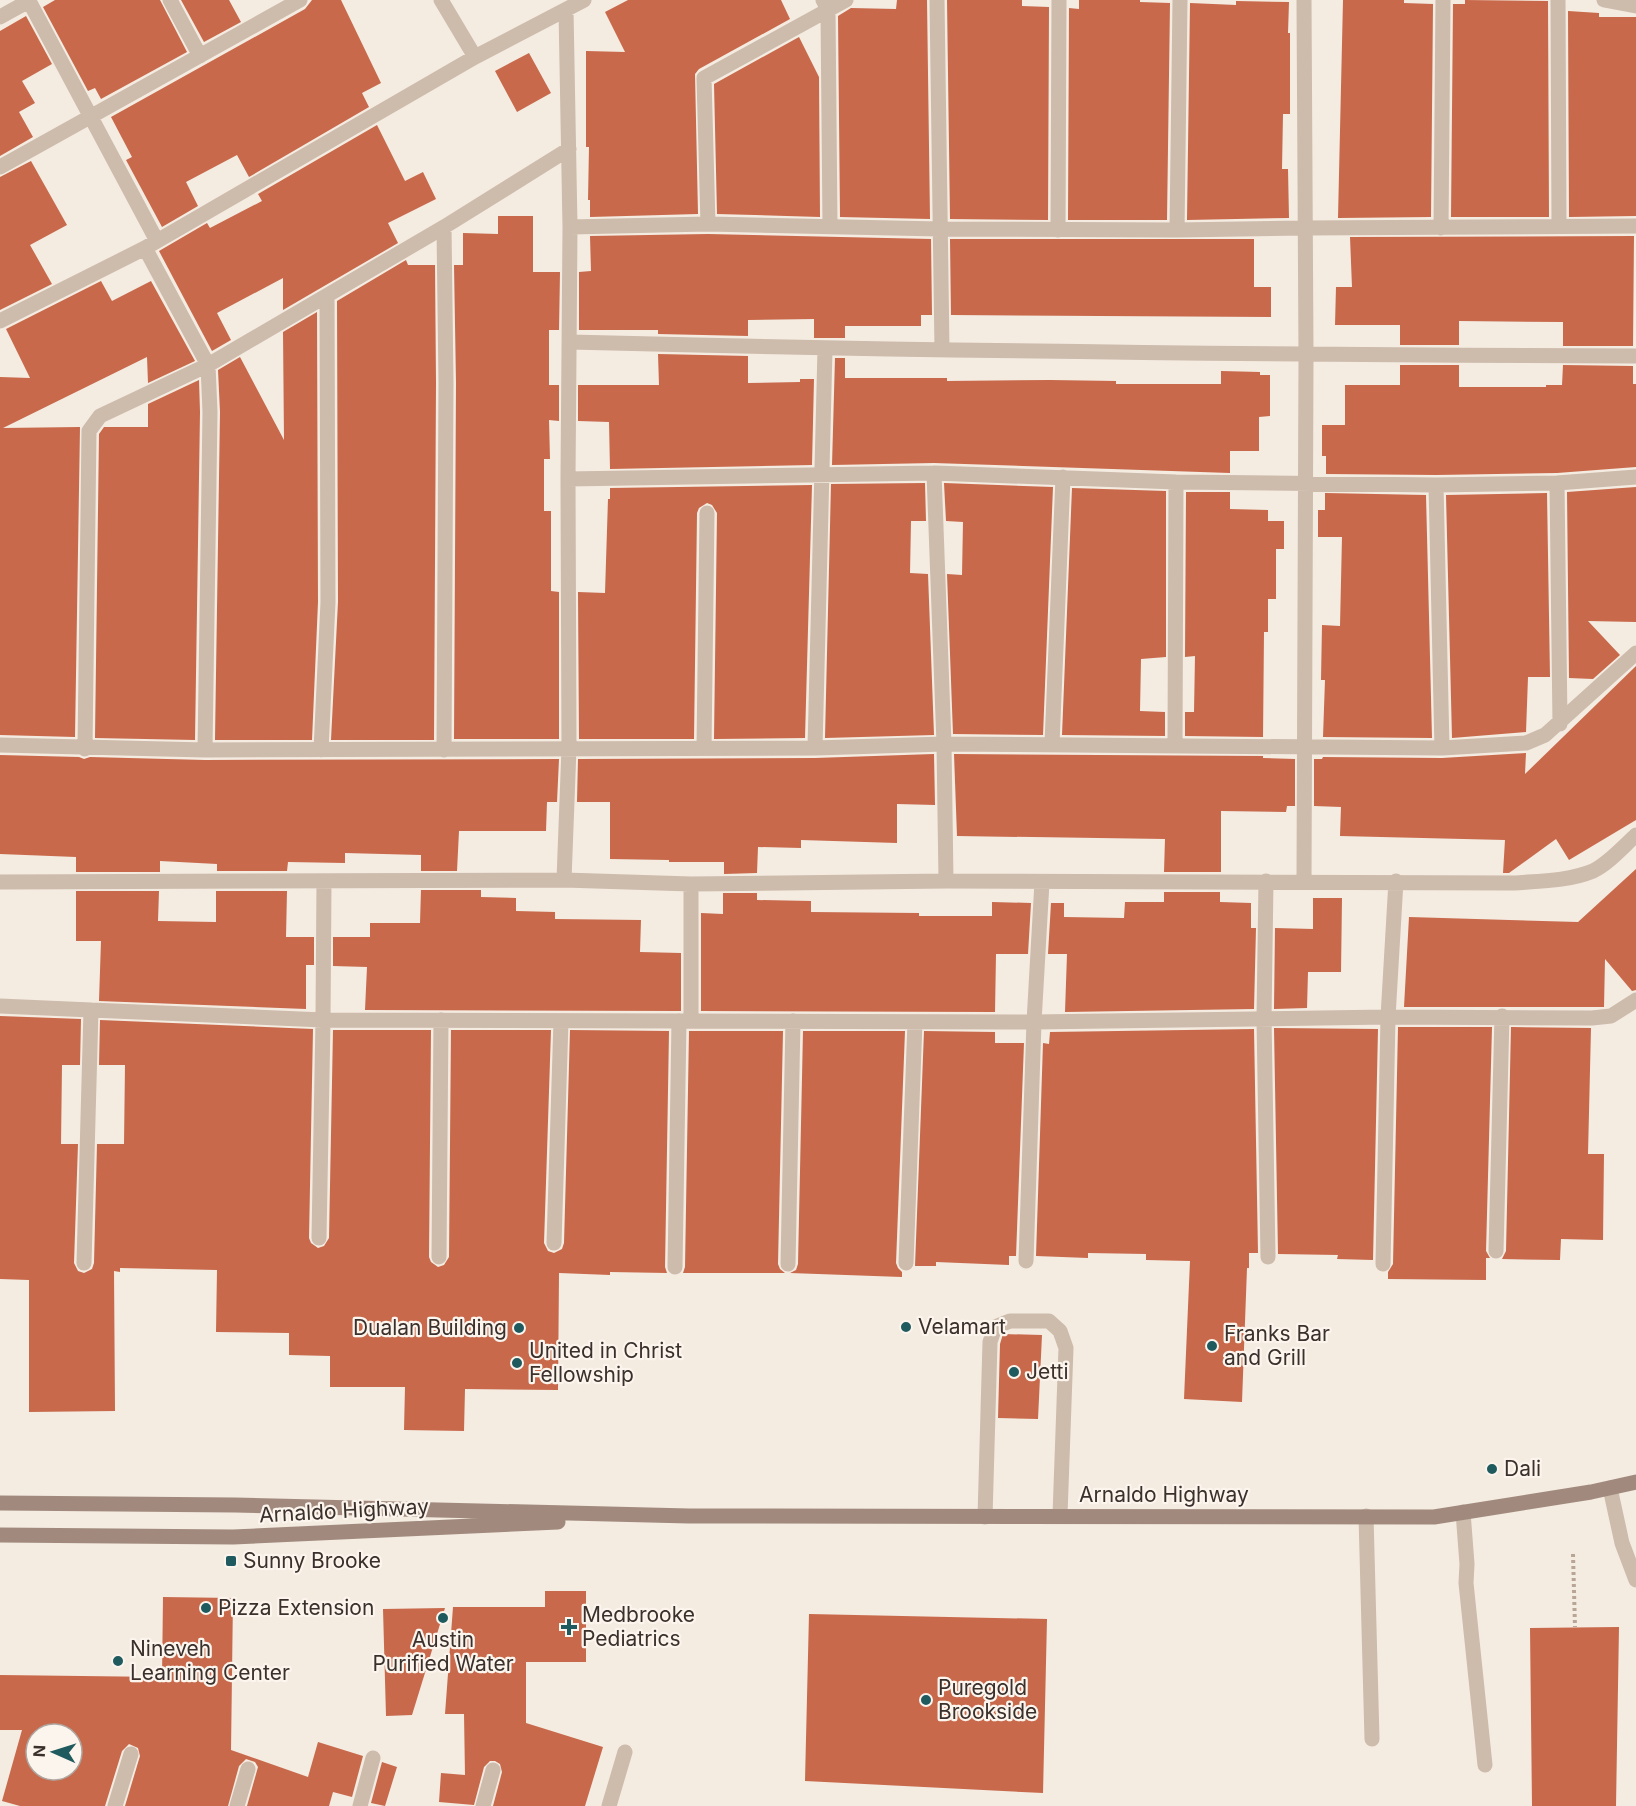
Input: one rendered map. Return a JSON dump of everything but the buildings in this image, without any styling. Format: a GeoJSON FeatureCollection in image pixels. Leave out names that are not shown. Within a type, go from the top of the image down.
{"type":"FeatureCollection","features":[{"type":"Feature","properties":{"kind":"main road","name":"Arnaldo Highway"},"geometry":{"type":"LineString","coordinates":[[0,1503],[236,1505],[689,1516],[1434,1516],[1636,1482]]}},
{"type":"Feature","properties":{"kind":"main road","name":"Arnaldo Highway"},"geometry":{"type":"LineString","coordinates":[[0,1535],[233,1537],[689,1516]]}},
{"type":"Feature","properties":{"kind":"street"},"geometry":{"type":"LineString","coordinates":[[170,0],[200,56]]}},
{"type":"Feature","properties":{"kind":"street"},"geometry":{"type":"LineString","coordinates":[[0,167],[300,0]]}},
{"type":"Feature","properties":{"kind":"street"},"geometry":{"type":"LineString","coordinates":[[441,0],[475,57]]}},
{"type":"Feature","properties":{"kind":"street"},"geometry":{"type":"LineString","coordinates":[[0,321],[151,244],[565,5],[584,0]]}},
{"type":"Feature","properties":{"kind":"street"},"geometry":{"type":"LineString","coordinates":[[708,224],[704,78],[826,5],[846,0]]}},
{"type":"Feature","properties":{"kind":"street"},"geometry":{"type":"LineString","coordinates":[[937,0],[942,350]]}},
{"type":"Feature","properties":{"kind":"street"},"geometry":{"type":"LineString","coordinates":[[1058,230],[1059,0]]}},
{"type":"Feature","properties":{"kind":"street"},"geometry":{"type":"LineString","coordinates":[[1177,230],[1180,0]]}},
{"type":"Feature","properties":{"kind":"street"},"geometry":{"type":"LineString","coordinates":[[1304,0],[1306,356],[1304,881]]}},
{"type":"Feature","properties":{"kind":"street"},"geometry":{"type":"LineString","coordinates":[[1441,228],[1443,0]]}},
{"type":"Feature","properties":{"kind":"street"},"geometry":{"type":"LineString","coordinates":[[1558,0],[1559,225]]}},
{"type":"Feature","properties":{"kind":"street"},"geometry":{"type":"LineString","coordinates":[[1604,0],[1636,6]]}},
{"type":"Feature","properties":{"kind":"street"},"geometry":{"type":"LineString","coordinates":[[0,17],[28,1],[90,116],[208,365],[210,412],[205,750]]}},
{"type":"Feature","properties":{"kind":"street"},"geometry":{"type":"LineString","coordinates":[[564,880],[569,748],[570,342],[569,149],[565,5]]}},
{"type":"Feature","properties":{"kind":"street"},"geometry":{"type":"LineString","coordinates":[[826,5],[830,226]]}},
{"type":"Feature","properties":{"kind":"street"},"geometry":{"type":"LineString","coordinates":[[85,748],[89,431],[100,416],[208,365],[444,227],[569,149]]}},
{"type":"Feature","properties":{"kind":"street"},"geometry":{"type":"LineString","coordinates":[[570,227],[708,224],[940,229],[1177,230],[1636,226]]}},
{"type":"Feature","properties":{"kind":"street"},"geometry":{"type":"LineString","coordinates":[[444,227],[446,383],[444,750]]}},
{"type":"Feature","properties":{"kind":"street"},"geometry":{"type":"LineString","coordinates":[[321,750],[328,602],[327,296]]}},
{"type":"Feature","properties":{"kind":"street"},"geometry":{"type":"LineString","coordinates":[[570,342],[1306,356],[1636,356]]}},
{"type":"Feature","properties":{"kind":"street"},"geometry":{"type":"LineString","coordinates":[[815,748],[825,348]]}},
{"type":"Feature","properties":{"kind":"street"},"geometry":{"type":"LineString","coordinates":[[568,479],[934,473],[1176,482],[1436,485],[1557,483],[1636,477]]}},
{"type":"Feature","properties":{"kind":"street"},"geometry":{"type":"LineString","coordinates":[[934,473],[944,744],[946,881]]}},
{"type":"Feature","properties":{"kind":"street"},"geometry":{"type":"LineString","coordinates":[[1052,744],[1064,477]]}},
{"type":"Feature","properties":{"kind":"street"},"geometry":{"type":"LineString","coordinates":[[1175,746],[1176,482]]}},
{"type":"Feature","properties":{"kind":"street"},"geometry":{"type":"LineString","coordinates":[[1557,483],[1560,724]]}},
{"type":"Feature","properties":{"kind":"street"},"geometry":{"type":"LineString","coordinates":[[1436,485],[1442,748]]}},
{"type":"Feature","properties":{"kind":"street"},"geometry":{"type":"LineString","coordinates":[[704,748],[707,513]]}},
{"type":"Feature","properties":{"kind":"street"},"geometry":{"type":"LineString","coordinates":[[0,745],[205,750],[815,748],[944,744],[1442,748],[1526,743],[1545,735],[1560,724],[1636,653]]}},
{"type":"Feature","properties":{"kind":"street"},"geometry":{"type":"LineString","coordinates":[[0,882],[564,880],[691,884],[946,881],[1514,883],[1563,879],[1593,871],[1607,862],[1636,835]]}},
{"type":"Feature","properties":{"kind":"street"},"geometry":{"type":"LineString","coordinates":[[319,1238],[324,881]]}},
{"type":"Feature","properties":{"kind":"street"},"geometry":{"type":"LineString","coordinates":[[1266,881],[1264,1018],[1268,1257]]}},
{"type":"Feature","properties":{"kind":"street"},"geometry":{"type":"LineString","coordinates":[[1383,1264],[1388,1017],[1396,881]]}},
{"type":"Feature","properties":{"kind":"street"},"geometry":{"type":"LineString","coordinates":[[1026,1261],[1034,1022],[1042,882]]}},
{"type":"Feature","properties":{"kind":"street"},"geometry":{"type":"LineString","coordinates":[[675,1267],[691,884]]}},
{"type":"Feature","properties":{"kind":"street"},"geometry":{"type":"LineString","coordinates":[[0,1006],[323,1020],[1034,1022],[1388,1017],[1592,1018],[1611,1016],[1636,1000]]}},
{"type":"Feature","properties":{"kind":"street"},"geometry":{"type":"LineString","coordinates":[[84,1263],[91,1010]]}},
{"type":"Feature","properties":{"kind":"street"},"geometry":{"type":"LineString","coordinates":[[1496,1251],[1502,1017]]}},
{"type":"Feature","properties":{"kind":"street"},"geometry":{"type":"LineString","coordinates":[[439,1257],[441,1020]]}},
{"type":"Feature","properties":{"kind":"street"},"geometry":{"type":"LineString","coordinates":[[554,1243],[561,1021]]}},
{"type":"Feature","properties":{"kind":"street"},"geometry":{"type":"LineString","coordinates":[[788,1264],[793,1021]]}},
{"type":"Feature","properties":{"kind":"street"},"geometry":{"type":"LineString","coordinates":[[906,1263],[915,1022]]}},
{"type":"Feature","properties":{"kind":"street"},"geometry":{"type":"LineString","coordinates":[[984,1517],[990,1342],[995,1328],[1010,1320],[1049,1322],[1060,1331],[1066,1348],[1060,1515]]}},
{"type":"Feature","properties":{"kind":"street"},"geometry":{"type":"LineString","coordinates":[[1610,1488],[1622,1543],[1636,1580]]}},
{"type":"Feature","properties":{"kind":"street"},"geometry":{"type":"LineString","coordinates":[[1463,1512],[1467,1564],[1466,1583],[1485,1765]]}},
{"type":"Feature","properties":{"kind":"street"},"geometry":{"type":"LineString","coordinates":[[1366,1516],[1372,1739]]}},
{"type":"Feature","properties":{"kind":"street"},"geometry":{"type":"LineString","coordinates":[[609,1806],[625,1752]]}},
{"type":"Feature","properties":{"kind":"street"},"geometry":{"type":"LineString","coordinates":[[115,1806],[131,1754]]}},
{"type":"Feature","properties":{"kind":"street"},"geometry":{"type":"LineString","coordinates":[[360,1806],[373,1758]]}},
{"type":"Feature","properties":{"kind":"street"},"geometry":{"type":"LineString","coordinates":[[237,1806],[248,1769]]}},
{"type":"Feature","properties":{"kind":"street"},"geometry":{"type":"LineString","coordinates":[[483,1806],[493,1770]]}},
{"type":"Feature","properties":{"kind":"path"},"geometry":{"type":"LineString","coordinates":[[1573,1554],[1575,1627]]}},
{"type":"Feature","properties":{"kind":"place","name":"Velamart"},"geometry":{"type":"Point","coordinates":[906,1327]}},
{"type":"Feature","properties":{"kind":"place","name":"Dualan Building"},"geometry":{"type":"Point","coordinates":[519,1328]}},
{"type":"Feature","properties":{"kind":"place","name":"Franks Bar and Grill"},"geometry":{"type":"Point","coordinates":[1212,1346]}},
{"type":"Feature","properties":{"kind":"place","name":"United in Christ Fellowship"},"geometry":{"type":"Point","coordinates":[517,1363]}},
{"type":"Feature","properties":{"kind":"place","name":"Jetti"},"geometry":{"type":"Point","coordinates":[1014,1372]}},
{"type":"Feature","properties":{"kind":"place","name":"Dali"},"geometry":{"type":"Point","coordinates":[1492,1469]}},
{"type":"Feature","properties":{"kind":"place","name":"Sunny Brooke"},"geometry":{"type":"Point","coordinates":[231,1561]}},
{"type":"Feature","properties":{"kind":"place","name":"Pizza Extension"},"geometry":{"type":"Point","coordinates":[206,1608]}},
{"type":"Feature","properties":{"kind":"place","name":"Austin Purified Water"},"geometry":{"type":"Point","coordinates":[443,1618]}},
{"type":"Feature","properties":{"kind":"place","name":"Medbrooke Pediatrics"},"geometry":{"type":"Point","coordinates":[569,1627]}},
{"type":"Feature","properties":{"kind":"place","name":"Nineveh Learning Center"},"geometry":{"type":"Point","coordinates":[118,1661]}},
{"type":"Feature","properties":{"kind":"place","name":"Puregold Brookside"},"geometry":{"type":"Point","coordinates":[926,1700]}}]}
